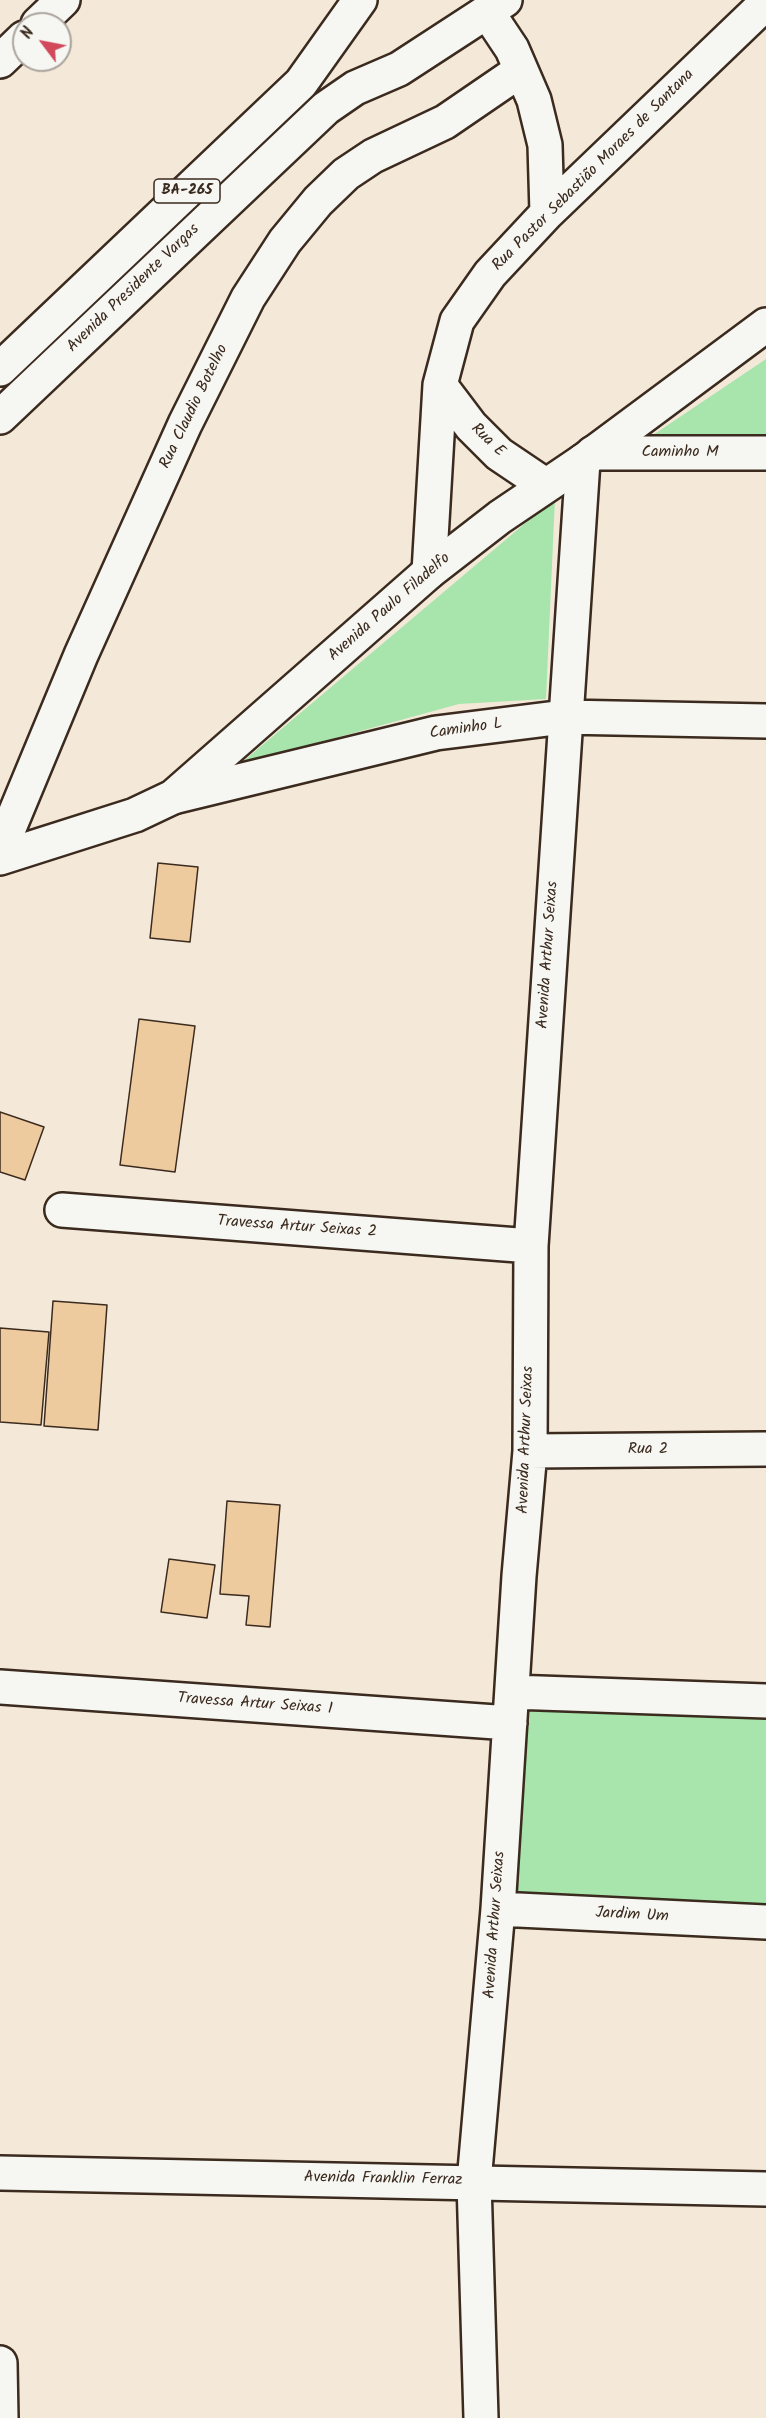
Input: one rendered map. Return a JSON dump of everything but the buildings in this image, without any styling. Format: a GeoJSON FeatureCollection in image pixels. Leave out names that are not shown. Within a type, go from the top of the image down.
{"type":"FeatureCollection","features":[{"type":"Feature","properties":{"kind":"street"},"geometry":{"type":"LineString","coordinates":[[50,12],[63,0]]}},
{"type":"Feature","properties":{"kind":"street","name":"Avenida Presidente Vargas"},"geometry":{"type":"LineString","coordinates":[[0,369],[301,83],[360,0]]}},
{"type":"Feature","properties":{"kind":"street","name":"Rua Pastor Sebastião Moraes de Santana"},"geometry":{"type":"LineString","coordinates":[[429,572],[440,385],[457,321],[490,274],[547,213],[766,3]]}},
{"type":"Feature","properties":{"kind":"street"},"geometry":{"type":"LineString","coordinates":[[496,6],[534,100],[545,145],[547,213]]}},
{"type":"Feature","properties":{"kind":"street","name":"Avenida Presidente Vargas"},"geometry":{"type":"LineString","coordinates":[[0,417],[326,108],[355,88],[399,69],[496,6]]}},
{"type":"Feature","properties":{"kind":"street"},"geometry":{"type":"LineString","coordinates":[[0,61],[12,50]]}},
{"type":"Feature","properties":{"kind":"street","name":"Rua Claudio Botelho"},"geometry":{"type":"LineString","coordinates":[[0,850],[81,655],[185,424],[248,298],[285,241],[318,201],[346,174],[373,156],[446,122],[521,70]]}},
{"type":"Feature","properties":{"kind":"street","name":"Avenida Paulo Filadelfo"},"geometry":{"type":"LineString","coordinates":[[0,858],[135,815],[173,797],[429,572],[766,325]]}},
{"type":"Feature","properties":{"kind":"street","name":"Rua E"},"geometry":{"type":"LineString","coordinates":[[440,385],[471,426],[499,454],[545,485]]}},
{"type":"Feature","properties":{"kind":"street","name":"Caminho M"},"geometry":{"type":"LineString","coordinates":[[588,457],[766,453]]}},
{"type":"Feature","properties":{"kind":"street","name":"Avenida Arthur Seixas"},"geometry":{"type":"LineString","coordinates":[[481,2418],[474,2182],[498,1910],[519,1576],[530,1451],[531,1246],[564,717],[588,457]]}},
{"type":"Feature","properties":{"kind":"street","name":"Caminho L"},"geometry":{"type":"LineString","coordinates":[[173,797],[436,733],[564,717],[766,721]]}},
{"type":"Feature","properties":{"kind":"street","name":"Travessa Artur Seixas 2"},"geometry":{"type":"LineString","coordinates":[[62,1210],[531,1246]]}},
{"type":"Feature","properties":{"kind":"street","name":"Rua 2"},"geometry":{"type":"LineString","coordinates":[[530,1451],[766,1449]]}},
{"type":"Feature","properties":{"kind":"street","name":"Travessa Artur Seixas 1"},"geometry":{"type":"LineString","coordinates":[[0,1687],[511,1707]]}},
{"type":"Feature","properties":{"kind":"street"},"geometry":{"type":"LineString","coordinates":[[511,1707],[766,1701]]}},
{"type":"Feature","properties":{"kind":"street","name":"Jardim Um"},"geometry":{"type":"LineString","coordinates":[[498,1910],[766,1922]]}},
{"type":"Feature","properties":{"kind":"street","name":"Avenida Franklin Ferraz"},"geometry":{"type":"LineString","coordinates":[[0,2173],[766,2189]]}},
{"type":"Feature","properties":{"kind":"street"},"geometry":{"type":"LineString","coordinates":[[0,2363],[1,2418]]}},
{"type":"Feature","properties":{"kind":"green space"},"geometry":{"type":"Polygon","coordinates":[[[766,359],[766,437],[653,435],[766,359]]]}},
{"type":"Feature","properties":{"kind":"green space"},"geometry":{"type":"Polygon","coordinates":[[[555,498],[546,699],[459,704],[240,764],[555,498]]]}},
{"type":"Feature","properties":{"kind":"green space"},"geometry":{"type":"Polygon","coordinates":[[[518,1706],[766,1715],[766,1908],[510,1899],[518,1706]]]}}]}
